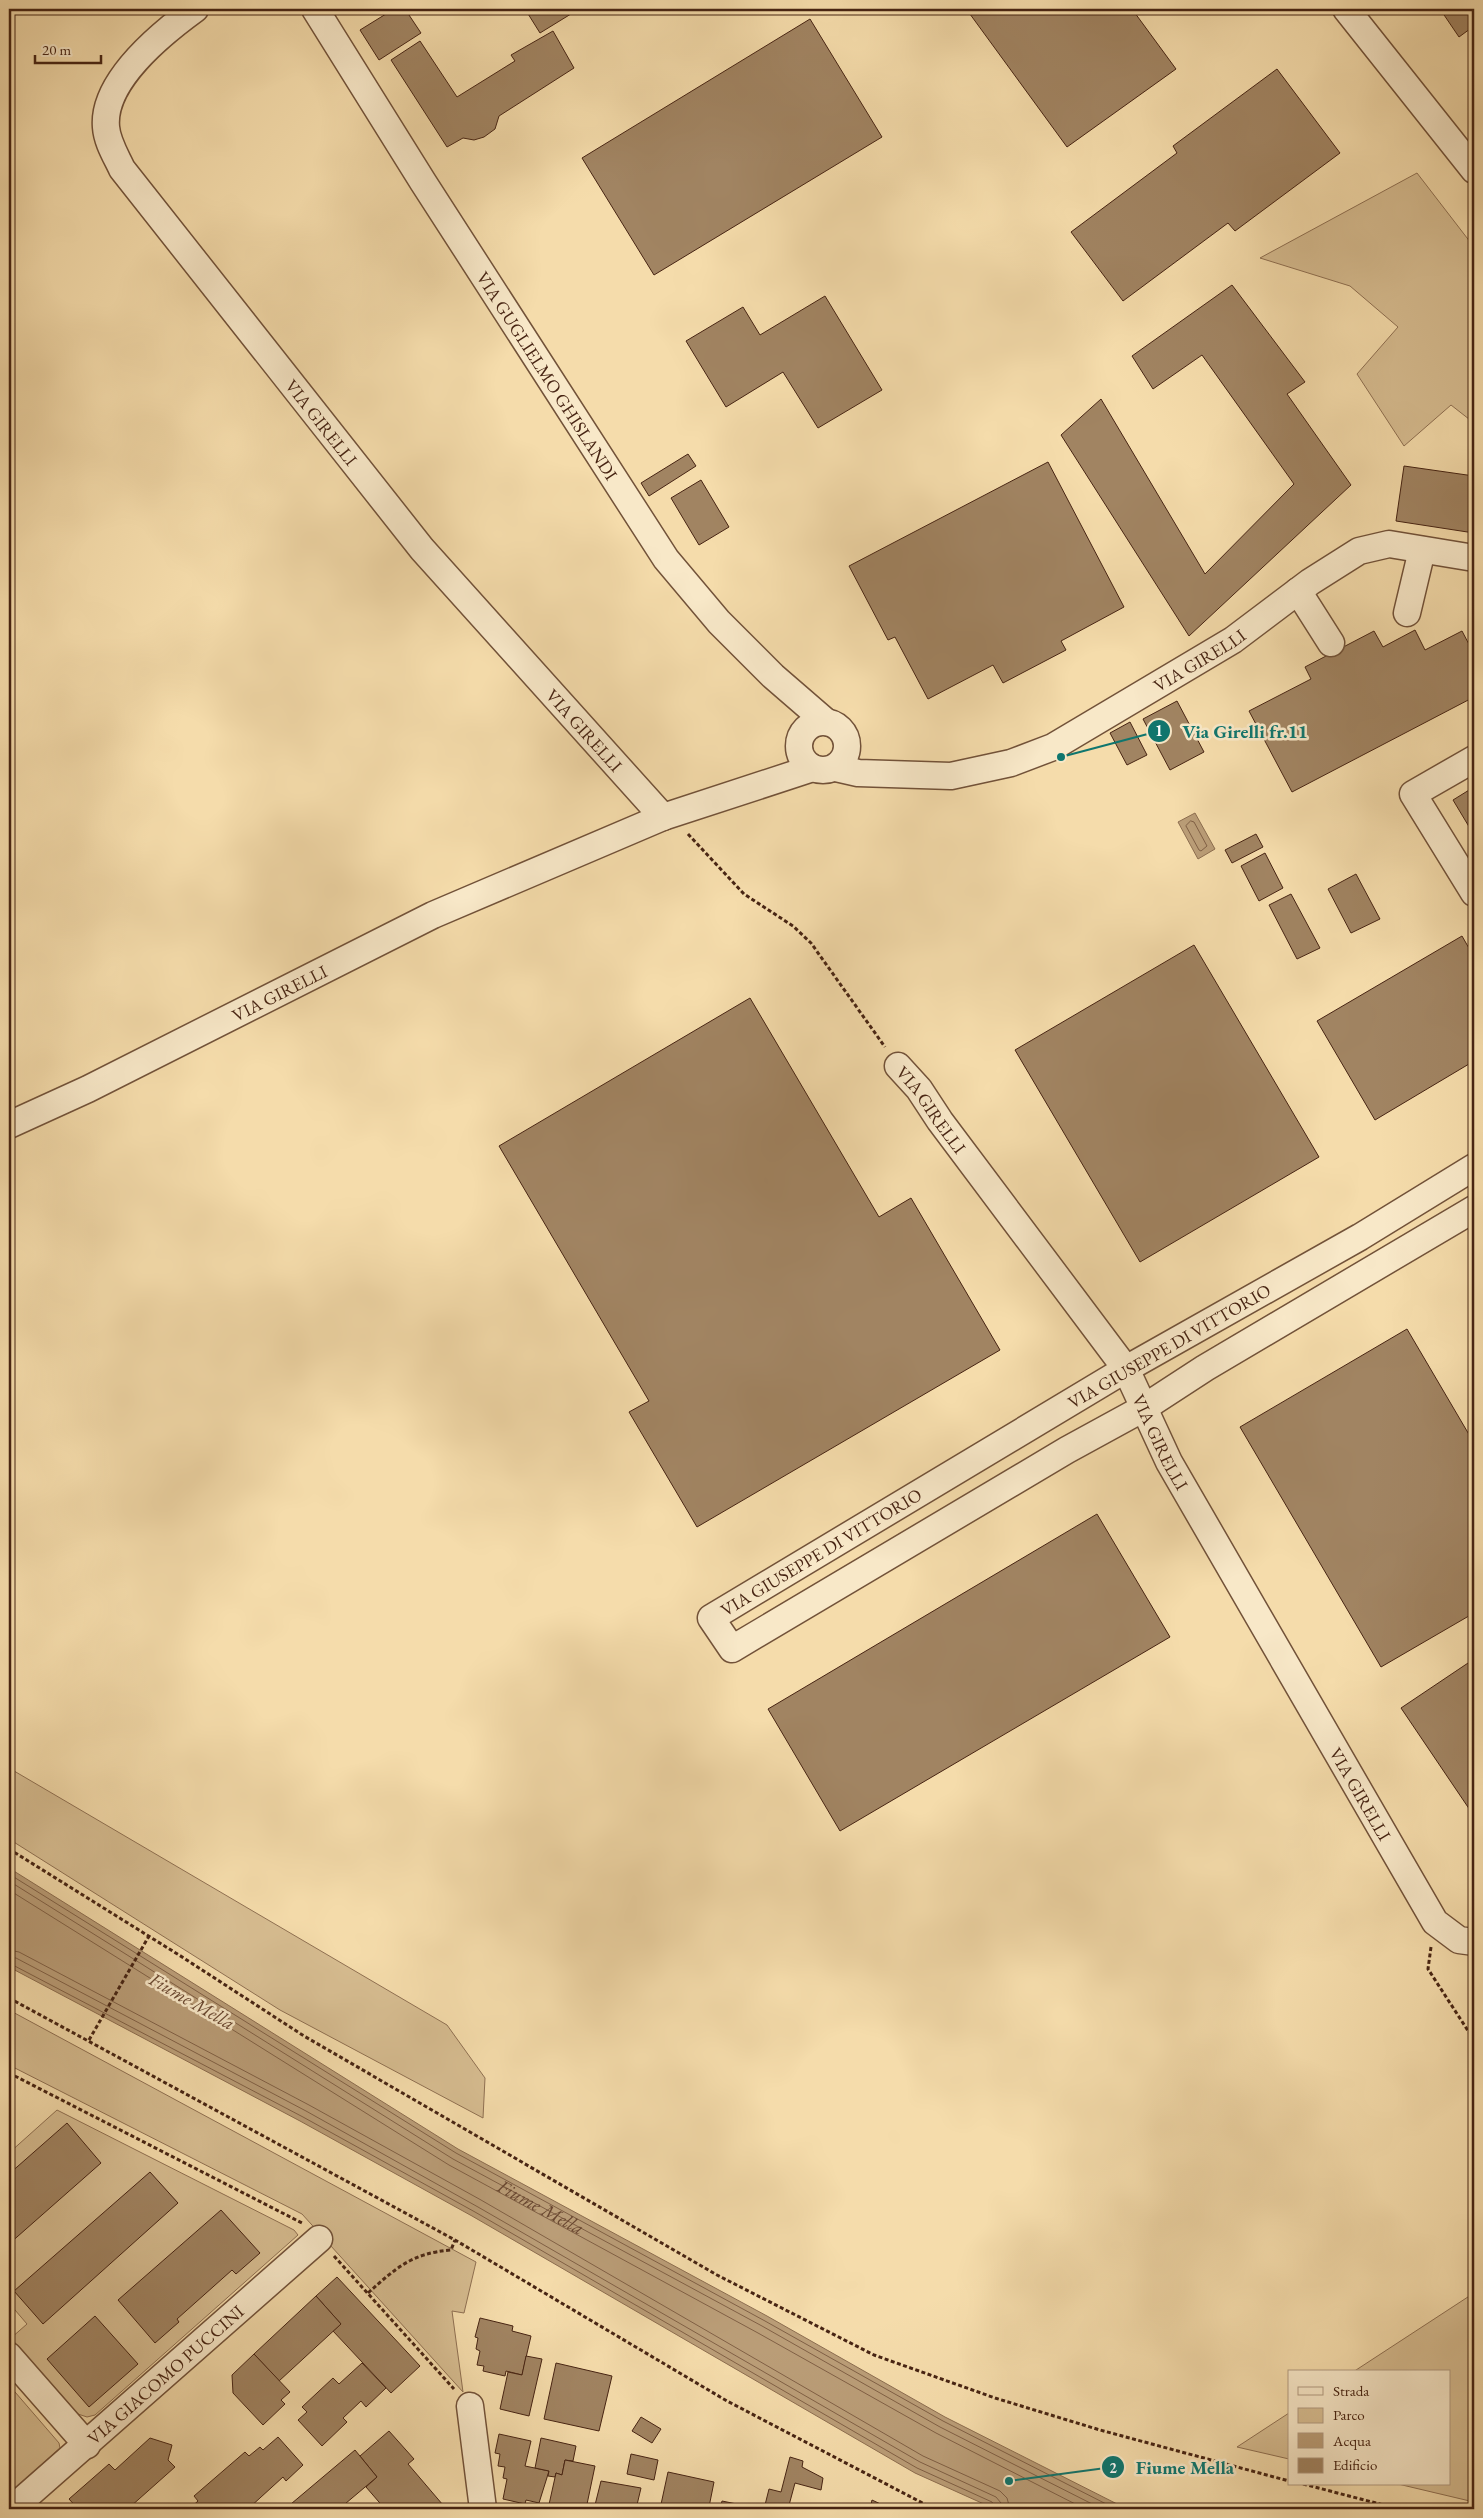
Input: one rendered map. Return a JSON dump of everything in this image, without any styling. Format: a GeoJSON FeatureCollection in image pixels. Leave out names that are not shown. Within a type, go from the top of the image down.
{"type":"FeatureCollection","features":[{"type":"Feature","properties":{"kind":"street","name":"VIA GIRELLI"},"geometry":{"type":"LineString","coordinates":[[195,9],[158,36],[132,66],[110,98],[105,126],[110,143],[122,169],[422,549],[663,817]]}},
{"type":"Feature","properties":{"kind":"street","name":"VIA GUGLIELMO GHISLANDI"},"geometry":{"type":"LineString","coordinates":[[303,9],[345,56]]}},
{"type":"Feature","properties":{"kind":"street","name":"VIA GUGLIELMO GHISLANDI"},"geometry":{"type":"LineString","coordinates":[[315,9],[423,182],[666,559],[719,622],[773,676],[825,721]]}},
{"type":"Feature","properties":{"kind":"street"},"geometry":{"type":"LineString","coordinates":[[1346,9],[1474,170]]}},
{"type":"Feature","properties":{"kind":"street","name":"VIA GIRELLI"},"geometry":{"type":"LineString","coordinates":[[9,1125],[88,1089],[433,915],[663,817],[824,768],[858,773],[917,777],[951,776],[1011,763],[1053,747],[1233,640],[1298,591],[1359,551],[1389,544],[1474,558]]}},
{"type":"Feature","properties":{"kind":"street"},"geometry":{"type":"LineString","coordinates":[[1408,614],[1422,550]]}},
{"type":"Feature","properties":{"kind":"street"},"geometry":{"type":"LineString","coordinates":[[1298,591],[1330,643]]}},
{"type":"Feature","properties":{"kind":"street","name":"VIA GUGLIELMO GHISLANDI"},"geometry":{"type":"LineString","coordinates":[[773,676],[800,737]]}},
{"type":"Feature","properties":{"kind":"street","name":"VIA GIRELLI"},"geometry":{"type":"LineString","coordinates":[[825,721],[833,723],[845,734],[848,742],[867,757],[917,777]]}},
{"type":"Feature","properties":{"kind":"street"},"geometry":{"type":"LineString","coordinates":[[825,721],[814,723],[805,729],[800,737],[799,750],[804,761],[824,768],[846,754],[848,742]]}},
{"type":"Feature","properties":{"kind":"street"},"geometry":{"type":"LineString","coordinates":[[1474,759],[1413,794],[1474,893]]}},
{"type":"Feature","properties":{"kind":"street","name":"VIA GIRELLI"},"geometry":{"type":"LineString","coordinates":[[898,1066],[919,1089],[940,1121],[1126,1369],[1142,1409],[1174,1471],[1435,1922]]}},
{"type":"Feature","properties":{"kind":"street","name":"VIA GIUSEPPE DI VITTORIO"},"geometry":{"type":"LineString","coordinates":[[1474,1167],[1360,1237],[1126,1369],[712,1618],[732,1650],[1067,1450],[1142,1409],[1205,1368],[1474,1209]]}},
{"type":"Feature","properties":{"kind":"street"},"geometry":{"type":"LineString","coordinates":[[1435,1922],[1459,1940],[1474,1942]]}},
{"type":"Feature","properties":{"kind":"street","name":"VIA GIACOMO PUCCINI"},"geometry":{"type":"LineString","coordinates":[[15,2508],[319,2239]]}},
{"type":"Feature","properties":{"kind":"street"},"geometry":{"type":"LineString","coordinates":[[9,2356],[87,2445]]}},
{"type":"Feature","properties":{"kind":"street"},"geometry":{"type":"LineString","coordinates":[[470,2406],[483,2509]]}},
{"type":"Feature","properties":{"kind":"path","name":"VIA GIRELLI"},"geometry":{"type":"LineString","coordinates":[[663,817],[685,831],[744,894],[793,926],[812,942],[898,1066]]}},
{"type":"Feature","properties":{"kind":"path"},"geometry":{"type":"LineString","coordinates":[[9,1849],[304,2036],[717,2275],[874,2356],[995,2398],[1100,2430],[1288,2481]]}},
{"type":"Feature","properties":{"kind":"path"},"geometry":{"type":"LineString","coordinates":[[1435,1922],[1428,1969],[1474,2040]]}},
{"type":"Feature","properties":{"kind":"path"},"geometry":{"type":"LineString","coordinates":[[89,2040],[149,1936]]}},
{"type":"Feature","properties":{"kind":"path"},"geometry":{"type":"LineString","coordinates":[[9,1998],[455,2240],[727,2401],[934,2509]]}},
{"type":"Feature","properties":{"kind":"path"},"geometry":{"type":"LineString","coordinates":[[9,2073],[302,2223],[319,2239],[470,2406]]}},
{"type":"Feature","properties":{"kind":"path"},"geometry":{"type":"LineString","coordinates":[[368,2293],[398,2266],[416,2257],[451,2250],[455,2240]]}},
{"type":"Feature","properties":{"kind":"path"},"geometry":{"type":"LineString","coordinates":[[1311,2486],[1399,2509]]}},
{"type":"Feature","properties":{"kind":"green space"},"geometry":{"type":"Polygon","coordinates":[[[1417,173],[1474,247],[1474,423],[1451,405],[1404,446],[1357,374],[1398,327],[1350,286],[1260,258],[1417,173]]]}},
{"type":"Feature","properties":{"kind":"green space"},"geometry":{"type":"Polygon","coordinates":[[[9,1768],[447,2025],[485,2078],[483,2118],[280,2010],[9,1839],[9,1768]]]}},
{"type":"Feature","properties":{"kind":"green space"},"geometry":{"type":"Polygon","coordinates":[[[9,2010],[476,2262],[464,2313],[452,2311],[463,2392],[302,2214],[9,2065],[9,2010]]]}},
{"type":"Feature","properties":{"kind":"green space"},"geometry":{"type":"Polygon","coordinates":[[[57,2110],[294,2230],[298,2235],[95,2415],[87,2417],[78,2414],[11,2338],[27,2324],[9,2303],[9,2153],[57,2110]]]}},
{"type":"Feature","properties":{"kind":"green space"},"geometry":{"type":"Polygon","coordinates":[[[1474,2293],[1474,2502],[1406,2486],[1450,2486],[1450,2370],[1356,2370],[1474,2293]]]}},
{"type":"Feature","properties":{"kind":"green space"},"geometry":{"type":"Polygon","coordinates":[[[9,2385],[59,2443],[60,2448],[9,2494],[9,2385]]]}},
{"type":"Feature","properties":{"kind":"green space"},"geometry":{"type":"Polygon","coordinates":[[[1288,2414],[1288,2459],[1237,2447],[1288,2414]]]}},
{"type":"Feature","properties":{"kind":"water"},"geometry":{"type":"Polygon","coordinates":[[[1195,813],[1215,849],[1198,859],[1178,822],[1195,813]]]}},
{"type":"Feature","properties":{"kind":"water"},"geometry":{"type":"Polygon","coordinates":[[[9,1868],[458,2149],[767,2316],[945,2417],[1127,2509],[995,2509],[915,2473],[472,2216],[300,2121],[9,1967],[9,1868]]]}},
{"type":"Feature","properties":{"kind":"building"},"geometry":{"type":"Polygon","coordinates":[[[394,9],[405,9],[421,33],[379,60],[360,30],[394,9]]]}},
{"type":"Feature","properties":{"kind":"building"},"geometry":{"type":"Polygon","coordinates":[[[525,9],[579,9],[540,33],[525,9]]]}},
{"type":"Feature","properties":{"kind":"building"},"geometry":{"type":"Polygon","coordinates":[[[1132,9],[1176,69],[1067,147],[967,10],[1132,9]]]}},
{"type":"Feature","properties":{"kind":"building"},"geometry":{"type":"Polygon","coordinates":[[[1440,9],[1474,9],[1474,26],[1459,37],[1440,9]]]}},
{"type":"Feature","properties":{"kind":"building"},"geometry":{"type":"Polygon","coordinates":[[[810,19],[882,137],[654,275],[582,158],[810,19]]]}},
{"type":"Feature","properties":{"kind":"building"},"geometry":{"type":"Polygon","coordinates":[[[553,31],[574,68],[499,116],[495,129],[484,137],[474,140],[463,138],[447,147],[391,60],[420,41],[457,97],[515,61],[511,55],[553,31]]]}},
{"type":"Feature","properties":{"kind":"building"},"geometry":{"type":"Polygon","coordinates":[[[1277,69],[1340,153],[1235,231],[1228,223],[1123,301],[1071,232],[1177,153],[1173,146],[1277,69]]]}},
{"type":"Feature","properties":{"kind":"building"},"geometry":{"type":"Polygon","coordinates":[[[1232,285],[1305,382],[1287,394],[1351,485],[1189,636],[1061,435],[1101,399],[1205,574],[1294,484],[1202,355],[1153,389],[1132,356],[1232,285]]]}},
{"type":"Feature","properties":{"kind":"building"},"geometry":{"type":"Polygon","coordinates":[[[825,296],[882,390],[818,428],[783,372],[726,407],[686,341],[743,307],[760,335],[825,296]]]}},
{"type":"Feature","properties":{"kind":"building"},"geometry":{"type":"Polygon","coordinates":[[[688,454],[696,466],[649,496],[641,483],[688,454]]]}},
{"type":"Feature","properties":{"kind":"building"},"geometry":{"type":"Polygon","coordinates":[[[1048,462],[1124,607],[1061,641],[1066,650],[1003,683],[993,665],[928,699],[895,637],[888,640],[849,566],[1048,462]]]}},
{"type":"Feature","properties":{"kind":"building"},"geometry":{"type":"Polygon","coordinates":[[[1404,466],[1474,476],[1474,533],[1396,521],[1404,466]]]}},
{"type":"Feature","properties":{"kind":"building"},"geometry":{"type":"Polygon","coordinates":[[[701,480],[729,527],[699,545],[671,498],[701,480]]]}},
{"type":"Feature","properties":{"kind":"building"},"geometry":{"type":"Polygon","coordinates":[[[1415,630],[1425,650],[1462,631],[1472,650],[1474,649],[1474,697],[1292,792],[1249,711],[1311,679],[1305,667],[1374,631],[1383,647],[1415,630]]]}},
{"type":"Feature","properties":{"kind":"building"},"geometry":{"type":"Polygon","coordinates":[[[1177,701],[1204,752],[1170,770],[1143,719],[1177,701]]]}},
{"type":"Feature","properties":{"kind":"building"},"geometry":{"type":"Polygon","coordinates":[[[1130,722],[1147,755],[1127,765],[1110,733],[1130,722]]]}},
{"type":"Feature","properties":{"kind":"building"},"geometry":{"type":"Polygon","coordinates":[[[1474,787],[1474,835],[1453,800],[1474,787]]]}},
{"type":"Feature","properties":{"kind":"building"},"geometry":{"type":"Polygon","coordinates":[[[1256,834],[1263,847],[1232,863],[1225,850],[1256,834]]]}},
{"type":"Feature","properties":{"kind":"building"},"geometry":{"type":"Polygon","coordinates":[[[1265,853],[1283,888],[1259,901],[1241,866],[1265,853]]]}},
{"type":"Feature","properties":{"kind":"building"},"geometry":{"type":"Polygon","coordinates":[[[1356,874],[1380,919],[1351,933],[1328,889],[1356,874]]]}},
{"type":"Feature","properties":{"kind":"building"},"geometry":{"type":"Polygon","coordinates":[[[1291,894],[1320,948],[1297,959],[1269,905],[1291,894]]]}},
{"type":"Feature","properties":{"kind":"building"},"geometry":{"type":"Polygon","coordinates":[[[1462,936],[1474,957],[1474,1061],[1375,1120],[1317,1021],[1462,936]]]}},
{"type":"Feature","properties":{"kind":"building"},"geometry":{"type":"Polygon","coordinates":[[[1194,945],[1319,1157],[1140,1262],[1015,1050],[1194,945]]]}},
{"type":"Feature","properties":{"kind":"building"},"geometry":{"type":"Polygon","coordinates":[[[750,998],[879,1217],[911,1198],[1000,1350],[697,1527],[629,1412],[649,1401],[499,1146],[750,998]]]}},
{"type":"Feature","properties":{"kind":"building"},"geometry":{"type":"Polygon","coordinates":[[[1407,1329],[1474,1443],[1474,1613],[1381,1667],[1240,1427],[1407,1329]]]}},
{"type":"Feature","properties":{"kind":"building"},"geometry":{"type":"Polygon","coordinates":[[[1097,1514],[1170,1637],[840,1831],[768,1709],[1097,1514]]]}},
{"type":"Feature","properties":{"kind":"building"},"geometry":{"type":"Polygon","coordinates":[[[1474,1659],[1474,1816],[1401,1708],[1474,1659]]]}},
{"type":"Feature","properties":{"kind":"building"},"geometry":{"type":"Polygon","coordinates":[[[67,2123],[101,2163],[9,2244],[9,2174],[67,2123]]]}},
{"type":"Feature","properties":{"kind":"building"},"geometry":{"type":"Polygon","coordinates":[[[150,2172],[178,2203],[43,2324],[14,2291],[150,2172]]]}},
{"type":"Feature","properties":{"kind":"building"},"geometry":{"type":"Polygon","coordinates":[[[221,2210],[260,2253],[236,2274],[232,2270],[177,2319],[179,2322],[155,2343],[118,2300],[221,2210]]]}},
{"type":"Feature","properties":{"kind":"building"},"geometry":{"type":"Polygon","coordinates":[[[337,2277],[420,2366],[391,2393],[333,2331],[341,2324],[316,2296],[337,2277]]]}},
{"type":"Feature","properties":{"kind":"building"},"geometry":{"type":"Polygon","coordinates":[[[316,2296],[341,2324],[279,2381],[254,2354],[316,2296]]]}},
{"type":"Feature","properties":{"kind":"building"},"geometry":{"type":"Polygon","coordinates":[[[95,2316],[138,2364],[89,2407],[47,2359],[95,2316]]]}},
{"type":"Feature","properties":{"kind":"building"},"geometry":{"type":"Polygon","coordinates":[[[480,2318],[513,2326],[512,2331],[531,2336],[522,2375],[506,2371],[505,2376],[483,2371],[484,2366],[477,2365],[480,2351],[476,2349],[478,2338],[475,2337],[480,2318]]]}},
{"type":"Feature","properties":{"kind":"building"},"geometry":{"type":"Polygon","coordinates":[[[254,2354],[290,2392],[281,2400],[285,2404],[263,2425],[233,2393],[232,2375],[254,2354]]]}},
{"type":"Feature","properties":{"kind":"building"},"geometry":{"type":"Polygon","coordinates":[[[526,2356],[542,2359],[529,2416],[500,2409],[508,2372],[522,2375],[526,2356]]]}},
{"type":"Feature","properties":{"kind":"building"},"geometry":{"type":"Polygon","coordinates":[[[362,2363],[386,2388],[366,2407],[361,2401],[343,2418],[347,2422],[322,2446],[298,2420],[307,2412],[302,2407],[333,2378],[339,2384],[362,2363]]]}},
{"type":"Feature","properties":{"kind":"building"},"geometry":{"type":"Polygon","coordinates":[[[556,2363],[612,2376],[599,2431],[544,2419],[556,2363]]]}},
{"type":"Feature","properties":{"kind":"building"},"geometry":{"type":"Polygon","coordinates":[[[641,2417],[661,2429],[652,2443],[632,2431],[641,2417]]]}},
{"type":"Feature","properties":{"kind":"building"},"geometry":{"type":"Polygon","coordinates":[[[389,2431],[414,2459],[408,2464],[443,2505],[438,2509],[385,2509],[366,2487],[377,2477],[360,2456],[389,2431]]]}},
{"type":"Feature","properties":{"kind":"building"},"geometry":{"type":"Polygon","coordinates":[[[499,2434],[531,2441],[525,2466],[549,2471],[539,2503],[526,2500],[525,2504],[503,2499],[507,2479],[503,2478],[505,2467],[498,2466],[500,2454],[495,2453],[499,2434]]]}},
{"type":"Feature","properties":{"kind":"building"},"geometry":{"type":"Polygon","coordinates":[[[278,2437],[303,2465],[286,2481],[283,2477],[249,2508],[246,2505],[241,2509],[189,2509],[198,2501],[194,2496],[245,2452],[249,2456],[260,2447],[263,2450],[278,2437]]]}},
{"type":"Feature","properties":{"kind":"building"},"geometry":{"type":"Polygon","coordinates":[[[150,2438],[172,2445],[168,2460],[175,2467],[130,2507],[132,2509],[78,2509],[69,2499],[109,2464],[115,2470],[150,2438]]]}},
{"type":"Feature","properties":{"kind":"building"},"geometry":{"type":"Polygon","coordinates":[[[541,2438],[576,2446],[573,2461],[565,2460],[562,2475],[556,2473],[555,2477],[548,2476],[549,2471],[535,2468],[541,2438]]]}},
{"type":"Feature","properties":{"kind":"building"},"geometry":{"type":"Polygon","coordinates":[[[355,2450],[377,2477],[339,2509],[285,2509],[355,2450]]]}},
{"type":"Feature","properties":{"kind":"building"},"geometry":{"type":"Polygon","coordinates":[[[631,2454],[658,2460],[654,2480],[627,2474],[631,2454]]]}},
{"type":"Feature","properties":{"kind":"building"},"geometry":{"type":"Polygon","coordinates":[[[790,2457],[803,2461],[802,2467],[823,2478],[821,2490],[795,2483],[788,2509],[765,2505],[769,2489],[781,2492],[790,2457]]]}},
{"type":"Feature","properties":{"kind":"building"},"geometry":{"type":"Polygon","coordinates":[[[565,2460],[595,2466],[586,2509],[548,2509],[556,2473],[562,2475],[565,2460]]]}},
{"type":"Feature","properties":{"kind":"building"},"geometry":{"type":"Polygon","coordinates":[[[668,2472],[714,2482],[709,2507],[699,2504],[698,2509],[660,2509],[668,2472]]]}},
{"type":"Feature","properties":{"kind":"building"},"geometry":{"type":"Polygon","coordinates":[[[601,2481],[641,2488],[636,2509],[594,2509],[601,2481]]]}},
{"type":"Feature","properties":{"kind":"building"},"geometry":{"type":"Polygon","coordinates":[[[872,2500],[889,2508],[870,2509],[872,2500]]]}},
{"type":"Feature","properties":{"kind":"building"},"geometry":{"type":"Polygon","coordinates":[[[722,2501],[761,2509],[720,2509],[722,2501]]]}},
{"type":"Feature","properties":{"kind":"place","name":"Via Girelli fr.11"},"geometry":{"type":"Point","coordinates":[1061,757]}},
{"type":"Feature","properties":{"kind":"place","name":"Fiume Mella"},"geometry":{"type":"Point","coordinates":[1009,2481]}}]}
